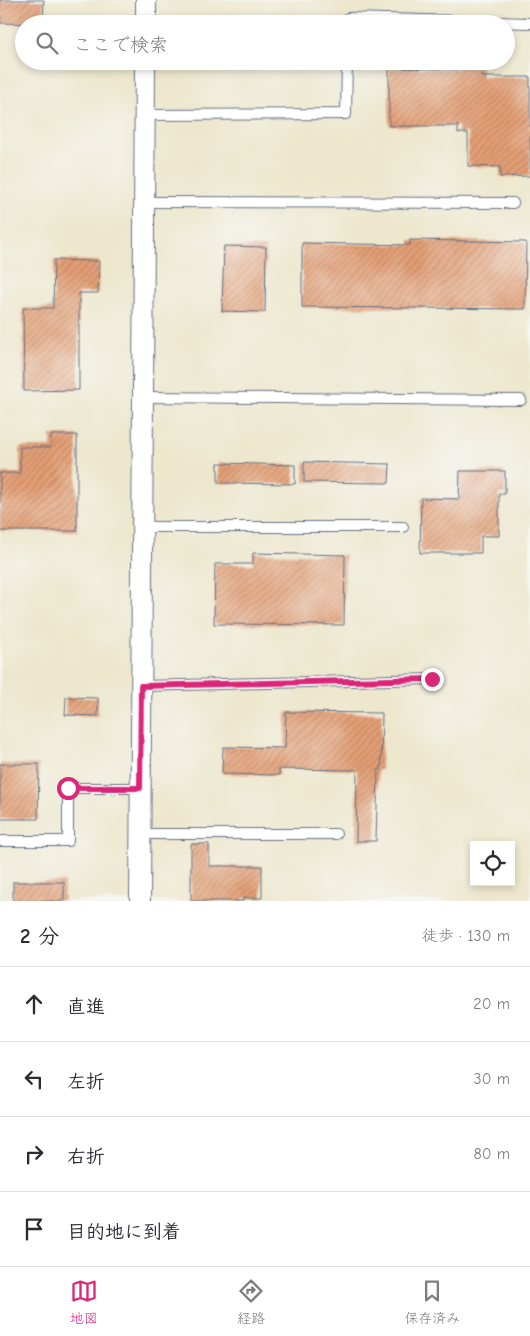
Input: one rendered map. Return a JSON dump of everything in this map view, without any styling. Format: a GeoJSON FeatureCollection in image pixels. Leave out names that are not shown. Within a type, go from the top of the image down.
{"type":"FeatureCollection","features":[{"type":"Feature","properties":{"kind":"street"},"geometry":{"type":"LineString","coordinates":[[146,0],[146,15]]}},
{"type":"Feature","properties":{"kind":"street"},"geometry":{"type":"LineString","coordinates":[[140,901],[146,70]]}},
{"type":"Feature","properties":{"kind":"lane"},"geometry":{"type":"LineString","coordinates":[[515,23],[530,23]]}},
{"type":"Feature","properties":{"kind":"lane"},"geometry":{"type":"LineString","coordinates":[[145,114],[346,114],[347,70]]}},
{"type":"Feature","properties":{"kind":"lane"},"geometry":{"type":"LineString","coordinates":[[144,202],[513,203]]}},
{"type":"Feature","properties":{"kind":"lane"},"geometry":{"type":"LineString","coordinates":[[143,398],[521,400]]}},
{"type":"Feature","properties":{"kind":"lane"},"geometry":{"type":"LineString","coordinates":[[142,527],[403,527]]}},
{"type":"Feature","properties":{"kind":"lane"},"geometry":{"type":"LineString","coordinates":[[141,686],[432,679]]}},
{"type":"Feature","properties":{"kind":"lane"},"geometry":{"type":"LineString","coordinates":[[0,841],[68,841],[68,788],[140,788]]}},
{"type":"Feature","properties":{"kind":"lane"},"geometry":{"type":"LineString","coordinates":[[140,834],[336,834]]}},
{"type":"Feature","properties":{"kind":"building"},"geometry":{"type":"Polygon","coordinates":[[[0,0],[44,0],[43,15],[15,15],[15,23],[0,23],[0,0]]]}},
{"type":"Feature","properties":{"kind":"building"},"geometry":{"type":"Polygon","coordinates":[[[389,70],[482,70],[482,77],[530,77],[530,176],[500,177],[500,167],[468,166],[468,133],[458,133],[458,126],[389,126],[389,70]]]}},
{"type":"Feature","properties":{"kind":"building"},"geometry":{"type":"Polygon","coordinates":[[[410,240],[526,242],[525,309],[302,307],[302,243],[410,245],[410,240]]]}},
{"type":"Feature","properties":{"kind":"building"},"geometry":{"type":"Polygon","coordinates":[[[224,246],[266,247],[265,312],[222,311],[224,246]]]}},
{"type":"Feature","properties":{"kind":"building"},"geometry":{"type":"Polygon","coordinates":[[[54,260],[99,261],[98,293],[79,293],[79,390],[24,391],[23,308],[53,308],[54,260]]]}},
{"type":"Feature","properties":{"kind":"building"},"geometry":{"type":"Polygon","coordinates":[[[51,435],[77,435],[77,531],[0,531],[0,473],[20,473],[20,447],[51,447],[51,435]]]}},
{"type":"Feature","properties":{"kind":"building"},"geometry":{"type":"Polygon","coordinates":[[[304,462],[390,464],[389,483],[304,482],[304,462]]]}},
{"type":"Feature","properties":{"kind":"building"},"geometry":{"type":"Polygon","coordinates":[[[218,463],[295,465],[295,484],[218,483],[218,463]]]}},
{"type":"Feature","properties":{"kind":"building"},"geometry":{"type":"Polygon","coordinates":[[[460,471],[505,471],[505,494],[499,494],[499,536],[481,536],[481,553],[420,553],[421,498],[459,499],[460,471]]]}},
{"type":"Feature","properties":{"kind":"building"},"geometry":{"type":"Polygon","coordinates":[[[253,553],[345,555],[344,625],[214,624],[215,564],[253,564],[253,553]]]}},
{"type":"Feature","properties":{"kind":"building"},"geometry":{"type":"Polygon","coordinates":[[[66,697],[98,698],[98,716],[65,715],[66,697]]]}},
{"type":"Feature","properties":{"kind":"building"},"geometry":{"type":"Polygon","coordinates":[[[286,712],[382,713],[381,770],[378,770],[376,841],[356,841],[357,770],[279,769],[279,775],[222,774],[223,747],[285,748],[286,712]]]}},
{"type":"Feature","properties":{"kind":"building"},"geometry":{"type":"Polygon","coordinates":[[[0,764],[39,764],[38,819],[0,819],[0,764]]]}},
{"type":"Feature","properties":{"kind":"building"},"geometry":{"type":"Polygon","coordinates":[[[191,844],[209,844],[209,866],[262,866],[262,898],[243,898],[243,901],[191,901],[191,844]]]}},
{"type":"Feature","properties":{"kind":"building"},"geometry":{"type":"Polygon","coordinates":[[[13,882],[64,882],[64,901],[13,901],[13,882]]]}},
{"type":"Feature","properties":{"kind":"route"},"geometry":{"type":"LineString","coordinates":[[68,788],[140,788],[141,686],[432,679]]}}]}
